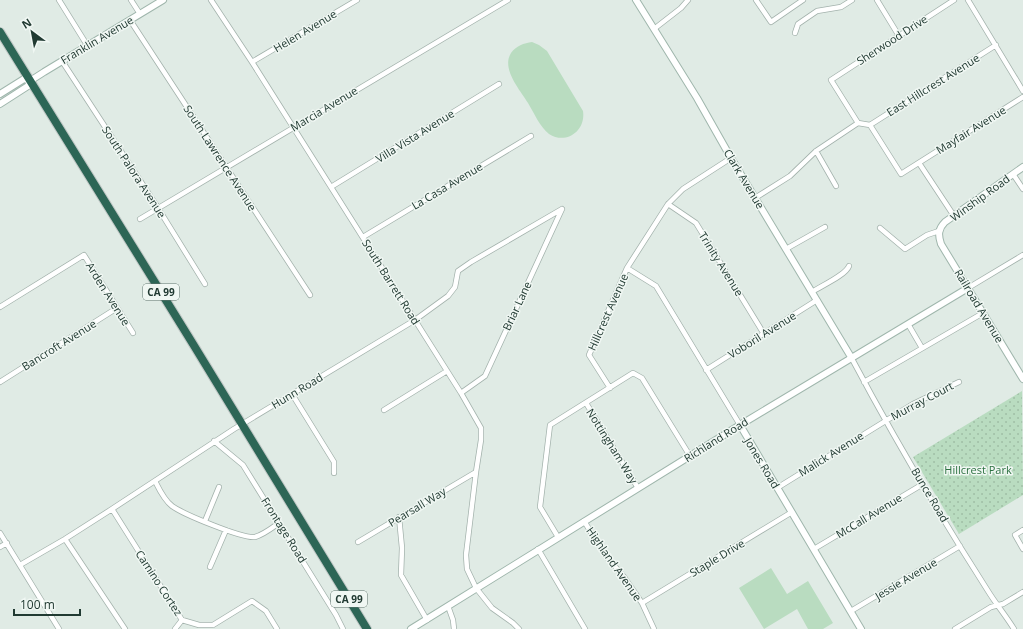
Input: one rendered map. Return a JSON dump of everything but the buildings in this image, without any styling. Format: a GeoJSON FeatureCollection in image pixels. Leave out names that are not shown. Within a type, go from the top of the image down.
{"type":"FeatureCollection","features":[{"type":"Feature","properties":{"kind":"highway","name":"CA 99"},"geometry":{"type":"LineString","coordinates":[[0,32],[367,629]]}},
{"type":"Feature","properties":{"kind":"street"},"geometry":{"type":"LineString","coordinates":[[59,0],[87,46]]}},
{"type":"Feature","properties":{"kind":"street"},"geometry":{"type":"LineString","coordinates":[[131,0],[140,14]]}},
{"type":"Feature","properties":{"kind":"street","name":"Franklin Avenue"},"geometry":{"type":"LineString","coordinates":[[30,81],[163,0]]}},
{"type":"Feature","properties":{"kind":"street","name":"South Barrett Road"},"geometry":{"type":"LineString","coordinates":[[211,0],[252,62],[415,320],[481,428],[482,440],[476,472],[466,556],[467,569],[476,588],[492,608],[519,629]]}},
{"type":"Feature","properties":{"kind":"street","name":"Helen Avenue"},"geometry":{"type":"LineString","coordinates":[[252,62],[357,0]]}},
{"type":"Feature","properties":{"kind":"street","name":"Marcia Avenue"},"geometry":{"type":"LineString","coordinates":[[140,219],[508,0]]}},
{"type":"Feature","properties":{"kind":"street","name":"Clark Avenue"},"geometry":{"type":"LineString","coordinates":[[636,0],[697,98],[731,158],[851,357]]}},
{"type":"Feature","properties":{"kind":"street"},"geometry":{"type":"LineString","coordinates":[[654,29],[681,8],[688,0]]}},
{"type":"Feature","properties":{"kind":"street"},"geometry":{"type":"LineString","coordinates":[[756,0],[771,22],[803,0]]}},
{"type":"Feature","properties":{"kind":"street"},"geometry":{"type":"LineString","coordinates":[[795,33],[798,24],[817,11],[841,7],[852,0]]}},
{"type":"Feature","properties":{"kind":"street"},"geometry":{"type":"LineString","coordinates":[[877,0],[899,36]]}},
{"type":"Feature","properties":{"kind":"street","name":"Sherwood Drive"},"geometry":{"type":"LineString","coordinates":[[858,123],[831,80],[954,0]]}},
{"type":"Feature","properties":{"kind":"street"},"geometry":{"type":"LineString","coordinates":[[968,0],[1023,91]]}},
{"type":"Feature","properties":{"kind":"street","name":"South Lawrence Avenue"},"geometry":{"type":"LineString","coordinates":[[130,20],[310,296]]}},
{"type":"Feature","properties":{"kind":"street","name":"East Hillcrest Avenue"},"geometry":{"type":"LineString","coordinates":[[870,125],[996,45]]}},
{"type":"Feature","properties":{"kind":"street","name":"South Palora Avenue"},"geometry":{"type":"LineString","coordinates":[[62,61],[158,208],[205,284]]}},
{"type":"Feature","properties":{"kind":"street"},"geometry":{"type":"LineString","coordinates":[[0,94],[24,79],[30,81],[28,86],[0,104]]}},
{"type":"Feature","properties":{"kind":"street","name":"Villa Vista Avenue"},"geometry":{"type":"LineString","coordinates":[[331,187],[499,84]]}},
{"type":"Feature","properties":{"kind":"street","name":"Mayfair Avenue"},"geometry":{"type":"LineString","coordinates":[[870,125],[901,174],[1023,97]]}},
{"type":"Feature","properties":{"kind":"street"},"geometry":{"type":"LineString","coordinates":[[755,198],[790,176],[816,151],[858,123],[870,125]]}},
{"type":"Feature","properties":{"kind":"street","name":"La Casa Avenue"},"geometry":{"type":"LineString","coordinates":[[362,237],[531,136]]}},
{"type":"Feature","properties":{"kind":"street"},"geometry":{"type":"LineString","coordinates":[[816,151],[836,186]]}},
{"type":"Feature","properties":{"kind":"street","name":"Hillcrest Avenue"},"geometry":{"type":"LineString","coordinates":[[610,388],[589,355],[627,268],[668,204],[683,189],[731,158]]}},
{"type":"Feature","properties":{"kind":"street"},"geometry":{"type":"LineString","coordinates":[[919,162],[954,216]]}},
{"type":"Feature","properties":{"kind":"street","name":"Winship Road"},"geometry":{"type":"LineString","coordinates":[[939,231],[942,226],[954,216],[1023,167]]}},
{"type":"Feature","properties":{"kind":"street"},"geometry":{"type":"LineString","coordinates":[[1013,174],[1023,189]]}},
{"type":"Feature","properties":{"kind":"street","name":"Trinity Avenue"},"geometry":{"type":"LineString","coordinates":[[668,204],[696,223],[764,334]]}},
{"type":"Feature","properties":{"kind":"street","name":"Hunn Road"},"geometry":{"type":"LineString","coordinates":[[20,565],[65,539],[241,424],[415,320],[448,296],[455,287],[458,271],[562,210]]}},
{"type":"Feature","properties":{"kind":"street","name":"Briar Lane"},"geometry":{"type":"LineString","coordinates":[[461,393],[485,376],[562,210]]}},
{"type":"Feature","properties":{"kind":"street"},"geometry":{"type":"LineString","coordinates":[[786,249],[825,227]]}},
{"type":"Feature","properties":{"kind":"street"},"geometry":{"type":"LineString","coordinates":[[880,228],[905,249],[927,235],[939,231]]}},
{"type":"Feature","properties":{"kind":"street","name":"Railroad Avenue"},"geometry":{"type":"LineString","coordinates":[[939,231],[941,244],[1022,377]]}},
{"type":"Feature","properties":{"kind":"street","name":"Arden Avenue"},"geometry":{"type":"LineString","coordinates":[[0,307],[84,255],[133,333]]}},
{"type":"Feature","properties":{"kind":"street","name":"Richland Road"},"geometry":{"type":"LineString","coordinates":[[411,629],[538,549],[851,357],[1023,255]]}},
{"type":"Feature","properties":{"kind":"street"},"geometry":{"type":"LineString","coordinates":[[812,292],[843,273],[849,266]]}},
{"type":"Feature","properties":{"kind":"street","name":"Jones Road"},"geometry":{"type":"LineString","coordinates":[[627,268],[656,286],[861,629]]}},
{"type":"Feature","properties":{"kind":"street","name":"Voboril Avenue"},"geometry":{"type":"LineString","coordinates":[[706,370],[817,300]]}},
{"type":"Feature","properties":{"kind":"street","name":"Bancroft Avenue"},"geometry":{"type":"LineString","coordinates":[[0,382],[117,308]]}},
{"type":"Feature","properties":{"kind":"street"},"geometry":{"type":"LineString","coordinates":[[864,382],[983,313]]}},
{"type":"Feature","properties":{"kind":"street"},"geometry":{"type":"LineString","coordinates":[[908,324],[922,348]]}},
{"type":"Feature","properties":{"kind":"street","name":"Bunce Road"},"geometry":{"type":"LineString","coordinates":[[851,357],[864,382],[960,546],[988,592],[1014,629]]}},
{"type":"Feature","properties":{"kind":"street"},"geometry":{"type":"LineString","coordinates":[[384,410],[447,371]]}},
{"type":"Feature","properties":{"kind":"street"},"geometry":{"type":"LineString","coordinates":[[558,537],[540,508],[550,425],[633,373],[642,378],[690,456]]}},
{"type":"Feature","properties":{"kind":"street","name":"Murray Court"},"geometry":{"type":"LineString","coordinates":[[886,420],[920,400],[958,382]]}},
{"type":"Feature","properties":{"kind":"street"},"geometry":{"type":"LineString","coordinates":[[292,394],[334,462],[334,473]]}},
{"type":"Feature","properties":{"kind":"street","name":"Nottingham Way"},"geometry":{"type":"LineString","coordinates":[[586,403],[638,488]]}},
{"type":"Feature","properties":{"kind":"street","name":"Malick Avenue"},"geometry":{"type":"LineString","coordinates":[[777,488],[886,420]]}},
{"type":"Feature","properties":{"kind":"street","name":"Frontage Road"},"geometry":{"type":"LineString","coordinates":[[214,441],[243,465],[336,615],[343,629]]}},
{"type":"Feature","properties":{"kind":"street","name":"Pearsall Way"},"geometry":{"type":"LineString","coordinates":[[358,542],[476,472]]}},
{"type":"Feature","properties":{"kind":"street"},"geometry":{"type":"LineString","coordinates":[[154,481],[171,505],[182,512],[226,530],[247,537],[256,537],[279,523]]}},
{"type":"Feature","properties":{"kind":"street","name":"McCall Avenue"},"geometry":{"type":"LineString","coordinates":[[814,549],[923,484]]}},
{"type":"Feature","properties":{"kind":"street"},"geometry":{"type":"LineString","coordinates":[[205,521],[219,487]]}},
{"type":"Feature","properties":{"kind":"street","name":"Camino Cortez"},"geometry":{"type":"LineString","coordinates":[[112,509],[182,620],[213,627],[252,601],[266,610],[278,629]]}},
{"type":"Feature","properties":{"kind":"street","name":"Staple Drive"},"geometry":{"type":"LineString","coordinates":[[642,604],[792,512]]}},
{"type":"Feature","properties":{"kind":"street"},"geometry":{"type":"LineString","coordinates":[[399,517],[402,548],[401,575],[427,620]]}},
{"type":"Feature","properties":{"kind":"street","name":"Highland Avenue"},"geometry":{"type":"LineString","coordinates":[[584,521],[605,555],[624,577],[642,604],[654,629]]}},
{"type":"Feature","properties":{"kind":"street"},"geometry":{"type":"LineString","coordinates":[[210,567],[226,530]]}},
{"type":"Feature","properties":{"kind":"street"},"geometry":{"type":"LineString","coordinates":[[1023,530],[1015,535],[1023,549]]}},
{"type":"Feature","properties":{"kind":"street"},"geometry":{"type":"LineString","coordinates":[[0,533],[59,629]]}},
{"type":"Feature","properties":{"kind":"street"},"geometry":{"type":"LineString","coordinates":[[65,539],[125,629]]}},
{"type":"Feature","properties":{"kind":"street"},"geometry":{"type":"LineString","coordinates":[[0,547],[7,543]]}},
{"type":"Feature","properties":{"kind":"street","name":"Jessie Avenue"},"geometry":{"type":"LineString","coordinates":[[852,612],[960,546]]}},
{"type":"Feature","properties":{"kind":"street"},"geometry":{"type":"LineString","coordinates":[[538,549],[585,629]]}},
{"type":"Feature","properties":{"kind":"street"},"geometry":{"type":"LineString","coordinates":[[955,629],[991,607],[1003,604],[1023,592]]}},
{"type":"Feature","properties":{"kind":"street"},"geometry":{"type":"LineString","coordinates":[[448,606],[453,620],[454,629]]}},
{"type":"Feature","properties":{"kind":"street"},"geometry":{"type":"LineString","coordinates":[[175,629],[182,620]]}},
{"type":"Feature","properties":{"kind":"green space"},"geometry":{"type":"Polygon","coordinates":[[[532,42],[547,51],[583,111],[581,125],[574,134],[568,137],[555,137],[546,131],[516,86],[510,72],[508,66],[511,53],[520,45],[532,42]]]}},
{"type":"Feature","properties":{"kind":"green space","name":"Hillcrest Park"},"geometry":{"type":"Polygon","coordinates":[[[1022,391],[1023,495],[959,534],[913,457],[1022,391]]]}},
{"type":"Feature","properties":{"kind":"green space"},"geometry":{"type":"Polygon","coordinates":[[[771,568],[787,594],[808,581],[833,623],[823,629],[808,629],[797,609],[764,629],[739,588],[771,568]]]}}]}
